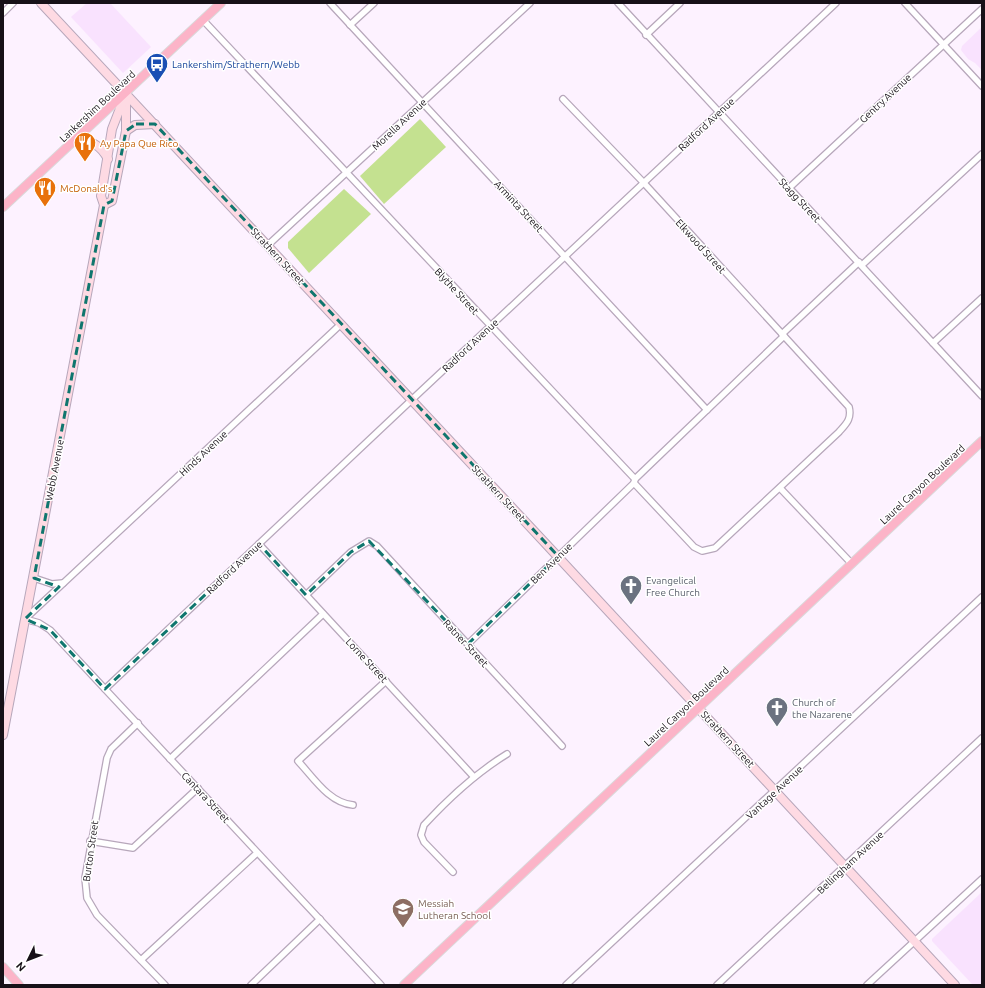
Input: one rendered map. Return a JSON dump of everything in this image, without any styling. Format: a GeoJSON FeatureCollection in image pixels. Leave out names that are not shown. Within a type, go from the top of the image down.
{"type":"FeatureCollection","features":[{"type":"Feature","properties":{"kind":"main road","name":"Lankershim Boulevard"},"geometry":{"type":"LineString","coordinates":[[3,207],[221,3]]}},
{"type":"Feature","properties":{"kind":"main road","name":"Laurel Canyon Boulevard"},"geometry":{"type":"LineString","coordinates":[[404,985],[982,442]]}},
{"type":"Feature","properties":{"kind":"main road"},"geometry":{"type":"LineString","coordinates":[[3,968],[19,985]]}},
{"type":"Feature","properties":{"kind":"street"},"geometry":{"type":"LineString","coordinates":[[3,13],[13,3]]}},
{"type":"Feature","properties":{"kind":"street","name":"Strathern Street"},"geometry":{"type":"LineString","coordinates":[[41,3],[412,399],[955,985]]}},
{"type":"Feature","properties":{"kind":"street","name":"Arminta Street"},"geometry":{"type":"LineString","coordinates":[[330,3],[707,410]]}},
{"type":"Feature","properties":{"kind":"street"},"geometry":{"type":"LineString","coordinates":[[350,25],[374,3]]}},
{"type":"Feature","properties":{"kind":"street","name":"Morella Avenue"},"geometry":{"type":"LineString","coordinates":[[268,245],[530,3]]}},
{"type":"Feature","properties":{"kind":"street","name":"Stagg Street"},"geometry":{"type":"LineString","coordinates":[[618,3],[646,35],[982,396]]}},
{"type":"Feature","properties":{"kind":"street"},"geometry":{"type":"LineString","coordinates":[[646,35],[680,3]]}},
{"type":"Feature","properties":{"kind":"street","name":"Radford Avenue"},"geometry":{"type":"LineString","coordinates":[[105,689],[565,255],[836,3]]}},
{"type":"Feature","properties":{"kind":"street"},"geometry":{"type":"LineString","coordinates":[[905,3],[982,86]]}},
{"type":"Feature","properties":{"kind":"street","name":"Gentry Avenue"},"geometry":{"type":"LineString","coordinates":[[789,188],[982,9]]}},
{"type":"Feature","properties":{"kind":"street","name":"Blythe Street"},"geometry":{"type":"LineString","coordinates":[[203,20],[490,326],[694,547],[702,550],[714,548]]}},
{"type":"Feature","properties":{"kind":"street","name":"Webb Avenue"},"geometry":{"type":"LineString","coordinates":[[104,205],[112,201],[126,131],[126,93]]}},
{"type":"Feature","properties":{"kind":"street","name":"Webb Avenue"},"geometry":{"type":"LineString","coordinates":[[3,735],[104,205],[101,196],[112,129],[126,93]]}},
{"type":"Feature","properties":{"kind":"street","name":"Elkwood Street"},"geometry":{"type":"LineString","coordinates":[[563,99],[643,182],[849,407],[850,414],[847,423],[780,488],[714,548]]}},
{"type":"Feature","properties":{"kind":"street"},"geometry":{"type":"LineString","coordinates":[[126,131],[135,125],[155,124]]}},
{"type":"Feature","properties":{"kind":"street"},"geometry":{"type":"LineString","coordinates":[[75,139],[96,144],[104,151],[108,159]]}},
{"type":"Feature","properties":{"kind":"street","name":"Ben Avenue"},"geometry":{"type":"LineString","coordinates":[[468,644],[783,335],[982,154]]}},
{"type":"Feature","properties":{"kind":"street"},"geometry":{"type":"LineString","coordinates":[[933,343],[982,298]]}},
{"type":"Feature","properties":{"kind":"street","name":"Hinds Avenue"},"geometry":{"type":"LineString","coordinates":[[25,619],[341,324]]}},
{"type":"Feature","properties":{"kind":"street"},"geometry":{"type":"LineString","coordinates":[[780,488],[852,564]]}},
{"type":"Feature","properties":{"kind":"street","name":"Ratner Street"},"geometry":{"type":"LineString","coordinates":[[306,595],[351,552],[370,541],[377,546],[562,746]]}},
{"type":"Feature","properties":{"kind":"street","name":"Lorne Street"},"geometry":{"type":"LineString","coordinates":[[259,544],[474,777]]}},
{"type":"Feature","properties":{"kind":"street"},"geometry":{"type":"LineString","coordinates":[[34,578],[52,584],[64,583]]}},
{"type":"Feature","properties":{"kind":"street","name":"Vantage Avenue"},"geometry":{"type":"LineString","coordinates":[[566,985],[982,597]]}},
{"type":"Feature","properties":{"kind":"street"},"geometry":{"type":"LineString","coordinates":[[170,758],[323,614]]}},
{"type":"Feature","properties":{"kind":"street","name":"Cantara Street"},"geometry":{"type":"LineString","coordinates":[[25,619],[50,630],[381,985]]}},
{"type":"Feature","properties":{"kind":"street"},"geometry":{"type":"LineString","coordinates":[[353,805],[344,804],[335,800],[298,761],[386,681]]}},
{"type":"Feature","properties":{"kind":"street","name":"Burton Street"},"geometry":{"type":"LineString","coordinates":[[138,724],[111,749],[107,758],[90,841],[85,878],[87,898],[97,915],[165,985]]}},
{"type":"Feature","properties":{"kind":"street","name":"Bellingham Avenue"},"geometry":{"type":"LineString","coordinates":[[717,985],[982,738]]}},
{"type":"Feature","properties":{"kind":"street"},"geometry":{"type":"LineString","coordinates":[[453,872],[424,842],[420,835],[424,825],[474,777],[507,754]]}},
{"type":"Feature","properties":{"kind":"street"},"geometry":{"type":"LineString","coordinates":[[90,841],[134,848],[198,788]]}},
{"type":"Feature","properties":{"kind":"street"},"geometry":{"type":"LineString","coordinates":[[141,960],[257,853]]}},
{"type":"Feature","properties":{"kind":"street"},"geometry":{"type":"LineString","coordinates":[[867,985],[982,879]]}},
{"type":"Feature","properties":{"kind":"street"},"geometry":{"type":"LineString","coordinates":[[251,985],[320,919]]}},
{"type":"Feature","properties":{"kind":"highlighted area"},"geometry":{"type":"Polygon","coordinates":[[[136,124],[155,124],[558,556],[468,644],[369,541],[351,552],[306,595],[259,544],[105,689],[50,630],[25,619],[59,587],[34,578],[104,205],[112,201],[126,131],[136,124]]]}},
{"type":"Feature","properties":{"kind":"shaded area"},"geometry":{"type":"Polygon","coordinates":[[[87,3],[110,3],[151,47],[123,73],[71,17],[87,3]]]}},
{"type":"Feature","properties":{"kind":"shaded area"},"geometry":{"type":"Polygon","coordinates":[[[982,27],[982,70],[968,59],[961,50],[962,46],[982,27]]]}},
{"type":"Feature","properties":{"kind":"shaded area"},"geometry":{"type":"Polygon","coordinates":[[[982,892],[982,985],[973,985],[932,941],[932,939],[982,892]]]}},
{"type":"Feature","properties":{"kind":"green space"},"geometry":{"type":"Polygon","coordinates":[[[420,119],[446,147],[384,204],[360,176],[420,119]]]}},
{"type":"Feature","properties":{"kind":"green space"},"geometry":{"type":"Polygon","coordinates":[[[344,189],[371,214],[309,273],[288,248],[288,242],[344,189]]]}},
{"type":"Feature","properties":{"kind":"place","name":"Lankershim/Strathern/Webb"},"geometry":{"type":"Point","coordinates":[157,84]}},
{"type":"Feature","properties":{"kind":"place","name":"Ay Papa Que Rico"},"geometry":{"type":"Point","coordinates":[85,162]}},
{"type":"Feature","properties":{"kind":"place","name":"McDonald's"},"geometry":{"type":"Point","coordinates":[45,208]}},
{"type":"Feature","properties":{"kind":"place","name":"Evangelical Free Church"},"geometry":{"type":"Point","coordinates":[631,606]}},
{"type":"Feature","properties":{"kind":"place","name":"Church of the Nazarene"},"geometry":{"type":"Point","coordinates":[777,728]}},
{"type":"Feature","properties":{"kind":"place","name":"Messiah Lutheran School"},"geometry":{"type":"Point","coordinates":[403,928]}}]}
